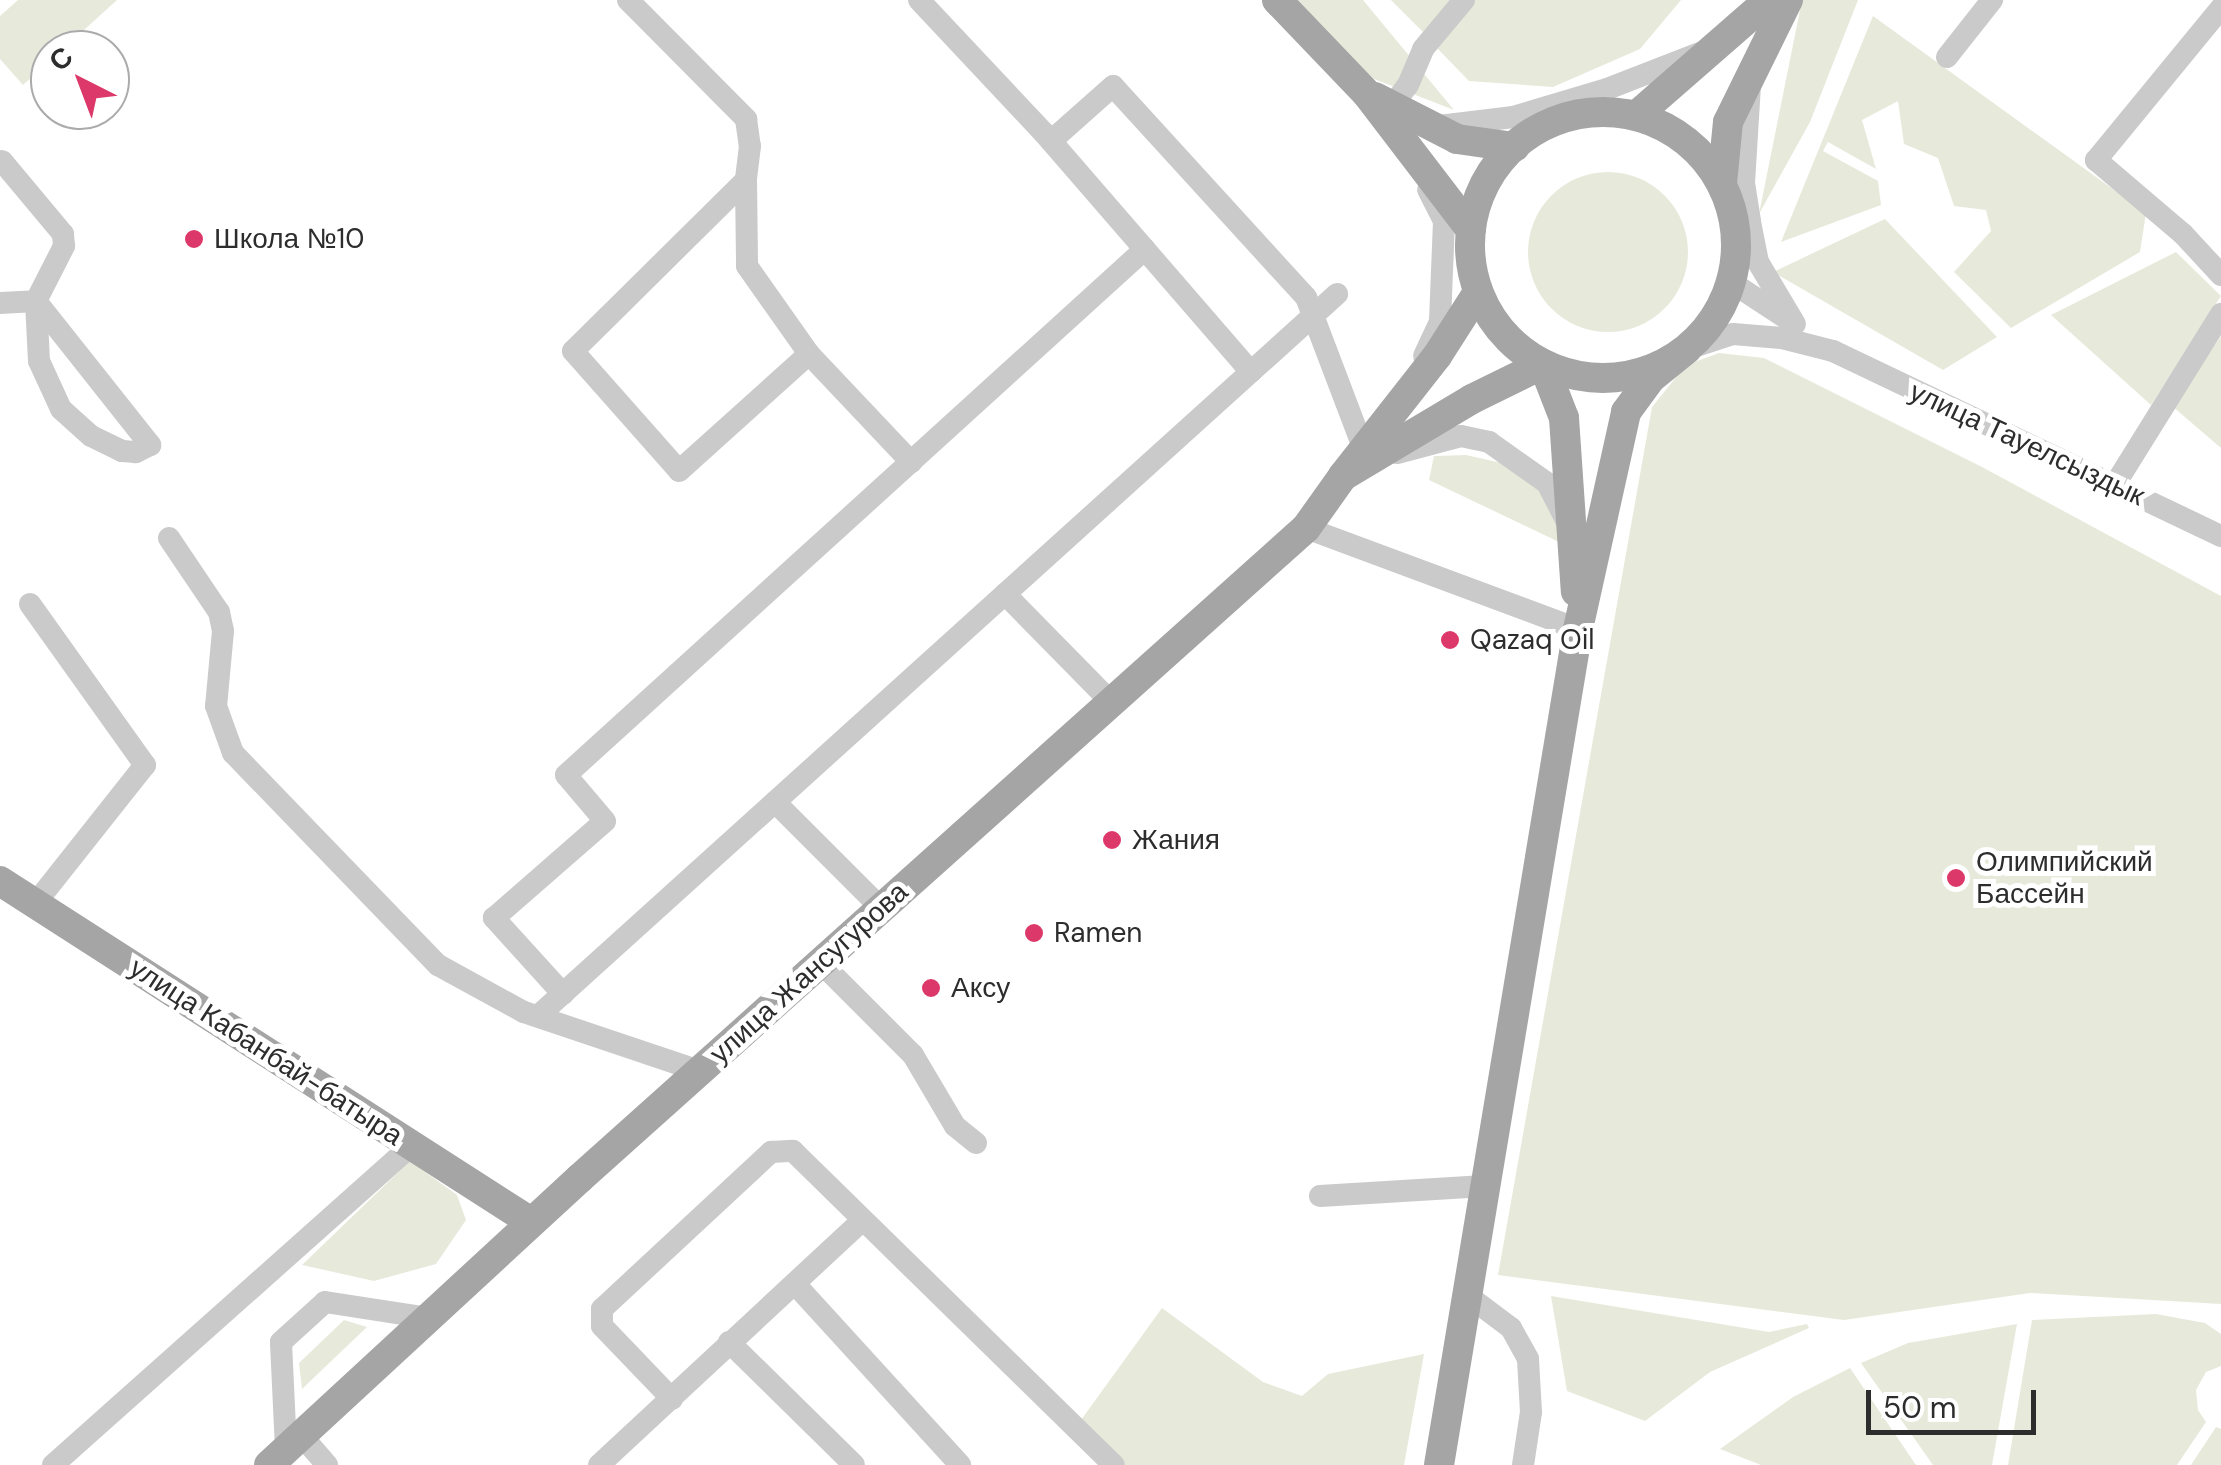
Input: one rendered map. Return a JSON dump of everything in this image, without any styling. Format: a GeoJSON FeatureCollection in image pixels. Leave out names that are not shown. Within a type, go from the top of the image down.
{"type":"FeatureCollection","features":[{"type":"Feature","properties":{"kind":"main road"},"geometry":{"type":"LineString","coordinates":[[1277,0],[1415,131],[1471,230]]}},
{"type":"Feature","properties":{"kind":"main road"},"geometry":{"type":"LineString","coordinates":[[1636,116],[1769,0]]}},
{"type":"Feature","properties":{"kind":"main road"},"geometry":{"type":"LineString","coordinates":[[1722,184],[1728,122],[1788,0]]}},
{"type":"Feature","properties":{"kind":"main road"},"geometry":{"type":"LineString","coordinates":[[1439,1465],[1578,630],[1620,436],[1626,412],[1651,378],[1687,349],[1714,319],[1732,282],[1737,249],[1734,215],[1722,184],[1700,153],[1686,141],[1636,116],[1593,112],[1564,119],[1514,146],[1493,171],[1478,199],[1471,230],[1471,261],[1478,292],[1494,321],[1515,345],[1543,364],[1578,376],[1617,378],[1654,368],[1687,349]]}},
{"type":"Feature","properties":{"kind":"main road"},"geometry":{"type":"LineString","coordinates":[[1415,131],[1514,146]]}},
{"type":"Feature","properties":{"kind":"main road","name":"улица Жансугурова"},"geometry":{"type":"LineString","coordinates":[[285,1450],[531,1222],[1306,528],[1359,462],[1478,292]]}},
{"type":"Feature","properties":{"kind":"main road"},"geometry":{"type":"LineString","coordinates":[[1543,364],[1564,418],[1578,630]]}},
{"type":"Feature","properties":{"kind":"main road","name":"улица Жансугурова"},"geometry":{"type":"LineString","coordinates":[[1359,462],[1543,364]]}},
{"type":"Feature","properties":{"kind":"main road","name":"улица Кабанбай-батыра"},"geometry":{"type":"LineString","coordinates":[[0,881],[531,1222]]}},
{"type":"Feature","properties":{"kind":"street"},"geometry":{"type":"LineString","coordinates":[[628,0],[746,119],[750,146],[746,180],[747,266],[808,354],[910,462]]}},
{"type":"Feature","properties":{"kind":"street"},"geometry":{"type":"LineString","coordinates":[[919,0],[1050,141],[1251,372]]}},
{"type":"Feature","properties":{"kind":"street"},"geometry":{"type":"LineString","coordinates":[[1380,100],[1408,86],[1424,49],[1464,0]]}},
{"type":"Feature","properties":{"kind":"street"},"geometry":{"type":"LineString","coordinates":[[1948,57],[1992,0]]}},
{"type":"Feature","properties":{"kind":"street"},"geometry":{"type":"LineString","coordinates":[[2221,8],[2096,160],[2182,234],[2221,275]]}},
{"type":"Feature","properties":{"kind":"street"},"geometry":{"type":"LineString","coordinates":[[1404,398],[1440,321],[1444,221],[1415,131],[1514,117],[1607,89],[1717,46]]}},
{"type":"Feature","properties":{"kind":"street"},"geometry":{"type":"LineString","coordinates":[[1620,436],[1659,379],[1700,352],[1789,331],[1758,262],[1744,184],[1751,75]]}},
{"type":"Feature","properties":{"kind":"street"},"geometry":{"type":"LineString","coordinates":[[1050,141],[1114,86],[1306,297],[1359,462],[1461,436],[1489,442],[1547,483],[1562,507],[1573,545]]}},
{"type":"Feature","properties":{"kind":"street"},"geometry":{"type":"LineString","coordinates":[[2,161],[63,234],[60,259],[36,301],[39,361],[61,409],[91,436],[122,451],[136,452],[150,445],[36,301]]}},
{"type":"Feature","properties":{"kind":"street"},"geometry":{"type":"LineString","coordinates":[[746,180],[572,351],[679,470],[808,354]]}},
{"type":"Feature","properties":{"kind":"street"},"geometry":{"type":"LineString","coordinates":[[563,994],[494,918],[604,821],[566,775],[1144,250]]}},
{"type":"Feature","properties":{"kind":"street","name":"улица Тауелсыздык"},"geometry":{"type":"LineString","coordinates":[[1732,282],[1789,331],[2221,536]]}},
{"type":"Feature","properties":{"kind":"street"},"geometry":{"type":"LineString","coordinates":[[538,1016],[1337,294]]}},
{"type":"Feature","properties":{"kind":"street"},"geometry":{"type":"LineString","coordinates":[[0,302],[36,301]]}},
{"type":"Feature","properties":{"kind":"street"},"geometry":{"type":"LineString","coordinates":[[2114,486],[2221,314]]}},
{"type":"Feature","properties":{"kind":"street","name":"улица Тауелсыздык"},"geometry":{"type":"LineString","coordinates":[[1687,349],[1732,334],[1789,331]]}},
{"type":"Feature","properties":{"kind":"street"},"geometry":{"type":"LineString","coordinates":[[1306,528],[1578,630]]}},
{"type":"Feature","properties":{"kind":"street"},"geometry":{"type":"LineString","coordinates":[[170,538],[219,612],[222,631],[216,706],[232,753],[438,965],[538,1016],[699,1071]]}},
{"type":"Feature","properties":{"kind":"street"},"geometry":{"type":"LineString","coordinates":[[1005,594],[1110,702]]}},
{"type":"Feature","properties":{"kind":"street"},"geometry":{"type":"LineString","coordinates":[[30,604],[145,764],[35,904]]}},
{"type":"Feature","properties":{"kind":"street"},"geometry":{"type":"LineString","coordinates":[[775,802],[881,908]]}},
{"type":"Feature","properties":{"kind":"street"},"geometry":{"type":"LineString","coordinates":[[820,962],[913,1055],[955,1126],[976,1143]]}},
{"type":"Feature","properties":{"kind":"street"},"geometry":{"type":"LineString","coordinates":[[53,1465],[412,1146]]}},
{"type":"Feature","properties":{"kind":"street"},"geometry":{"type":"LineString","coordinates":[[672,1399],[602,1326],[602,1308],[772,1152],[793,1151],[907,1258],[1114,1465]]}},
{"type":"Feature","properties":{"kind":"street"},"geometry":{"type":"LineString","coordinates":[[1320,1196],[1485,1186]]}},
{"type":"Feature","properties":{"kind":"street"},"geometry":{"type":"LineString","coordinates":[[600,1465],[863,1220]]}},
{"type":"Feature","properties":{"kind":"street"},"geometry":{"type":"LineString","coordinates":[[795,1284],[960,1465]]}},
{"type":"Feature","properties":{"kind":"street"},"geometry":{"type":"LineString","coordinates":[[1467,1295],[1511,1328],[1528,1359],[1531,1412],[1523,1465]]}},
{"type":"Feature","properties":{"kind":"street"},"geometry":{"type":"LineString","coordinates":[[327,1465],[285,1450],[281,1342],[325,1302],[428,1318]]}},
{"type":"Feature","properties":{"kind":"street"},"geometry":{"type":"LineString","coordinates":[[730,1342],[854,1465]]}},
{"type":"Feature","properties":{"kind":"shaded area"},"geometry":{"type":"Polygon","coordinates":[[[18,0],[117,0],[84,30],[30,30],[30,79],[23,85],[0,59],[0,16],[18,0]]]}},
{"type":"Feature","properties":{"kind":"shaded area"},"geometry":{"type":"Polygon","coordinates":[[[1298,0],[1363,0],[1454,110],[1364,75],[1298,0]]]}},
{"type":"Feature","properties":{"kind":"shaded area"},"geometry":{"type":"Polygon","coordinates":[[[1391,0],[1457,0],[1425,34],[1391,0]]]}},
{"type":"Feature","properties":{"kind":"shaded area"},"geometry":{"type":"Polygon","coordinates":[[[1475,0],[1681,0],[1640,49],[1553,87],[1469,81],[1435,46],[1475,0]]]}},
{"type":"Feature","properties":{"kind":"shaded area"},"geometry":{"type":"Polygon","coordinates":[[[1802,0],[1858,0],[1810,122],[1759,214],[1802,0]]]}},
{"type":"Feature","properties":{"kind":"shaded area"},"geometry":{"type":"Polygon","coordinates":[[[1873,16],[2146,213],[2140,252],[2011,328],[1954,272],[1991,231],[1986,210],[1954,206],[1938,158],[1904,144],[1898,101],[1862,120],[1876,169],[1828,142],[1823,151],[1878,181],[1881,205],[1781,242],[1873,16]]]}},
{"type":"Feature","properties":{"kind":"shaded area"},"geometry":{"type":"Polygon","coordinates":[[[1608,172],[1639,178],[1665,195],[1682,221],[1688,252],[1682,283],[1665,309],[1639,326],[1608,332],[1577,326],[1551,309],[1534,283],[1528,252],[1534,221],[1551,195],[1577,178],[1608,172]]]}},
{"type":"Feature","properties":{"kind":"shaded area"},"geometry":{"type":"Polygon","coordinates":[[[1885,219],[1997,337],[1943,370],[1773,272],[1885,219]]]}},
{"type":"Feature","properties":{"kind":"shaded area"},"geometry":{"type":"Polygon","coordinates":[[[2176,252],[2221,296],[2151,405],[2051,315],[2176,252]]]}},
{"type":"Feature","properties":{"kind":"shaded area"},"geometry":{"type":"Polygon","coordinates":[[[2221,336],[2221,448],[2172,406],[2221,336]]]}},
{"type":"Feature","properties":{"kind":"shaded area"},"geometry":{"type":"Polygon","coordinates":[[[1719,353],[1764,358],[1982,467],[2221,596],[2221,1304],[2030,1293],[1844,1320],[1498,1275],[1652,407],[1686,365],[1719,353]]]}},
{"type":"Feature","properties":{"kind":"shaded area"},"geometry":{"type":"Polygon","coordinates":[[[1466,455],[1502,463],[1533,479],[1560,513],[1559,542],[1429,480],[1434,456],[1466,455]]]}},
{"type":"Feature","properties":{"kind":"shaded area"},"geometry":{"type":"Polygon","coordinates":[[[410,1161],[457,1195],[466,1220],[436,1264],[374,1281],[302,1265],[410,1161]]]}},
{"type":"Feature","properties":{"kind":"shaded area"},"geometry":{"type":"Polygon","coordinates":[[[1551,1296],[1769,1332],[1807,1324],[1809,1328],[1710,1372],[1645,1421],[1567,1391],[1551,1296]]]}},
{"type":"Feature","properties":{"kind":"shaded area"},"geometry":{"type":"Polygon","coordinates":[[[1162,1308],[1263,1382],[1302,1396],[1328,1374],[1424,1354],[1404,1465],[1120,1465],[1081,1420],[1162,1308]]]}},
{"type":"Feature","properties":{"kind":"shaded area"},"geometry":{"type":"Polygon","coordinates":[[[2156,1314],[2205,1323],[2221,1334],[2221,1366],[2206,1372],[2196,1390],[2198,1410],[2206,1422],[2177,1465],[2008,1465],[2032,1320],[2156,1314]]]}},
{"type":"Feature","properties":{"kind":"shaded area"},"geometry":{"type":"Polygon","coordinates":[[[344,1320],[367,1327],[302,1389],[299,1363],[344,1320]]]}},
{"type":"Feature","properties":{"kind":"shaded area"},"geometry":{"type":"Polygon","coordinates":[[[2017,1324],[1992,1465],[1933,1465],[1861,1363],[1908,1343],[2017,1324]]]}},
{"type":"Feature","properties":{"kind":"shaded area"},"geometry":{"type":"Polygon","coordinates":[[[1850,1368],[1916,1465],[1761,1465],[1720,1449],[1793,1397],[1850,1368]]]}},
{"type":"Feature","properties":{"kind":"shaded area"},"geometry":{"type":"Polygon","coordinates":[[[2216,1427],[2221,1429],[2221,1465],[2191,1465],[2216,1427]]]}},
{"type":"Feature","properties":{"kind":"place","name":"Школа №10"},"geometry":{"type":"Point","coordinates":[194,239]}},
{"type":"Feature","properties":{"kind":"place","name":"Qazaq Oil"},"geometry":{"type":"Point","coordinates":[1450,640]}},
{"type":"Feature","properties":{"kind":"place","name":"Жания"},"geometry":{"type":"Point","coordinates":[1112,840]}},
{"type":"Feature","properties":{"kind":"place","name":"Олимпийский Бассейн"},"geometry":{"type":"Point","coordinates":[1956,878]}},
{"type":"Feature","properties":{"kind":"place","name":"Ramen"},"geometry":{"type":"Point","coordinates":[1034,933]}},
{"type":"Feature","properties":{"kind":"place","name":"Аксу"},"geometry":{"type":"Point","coordinates":[931,988]}}]}
